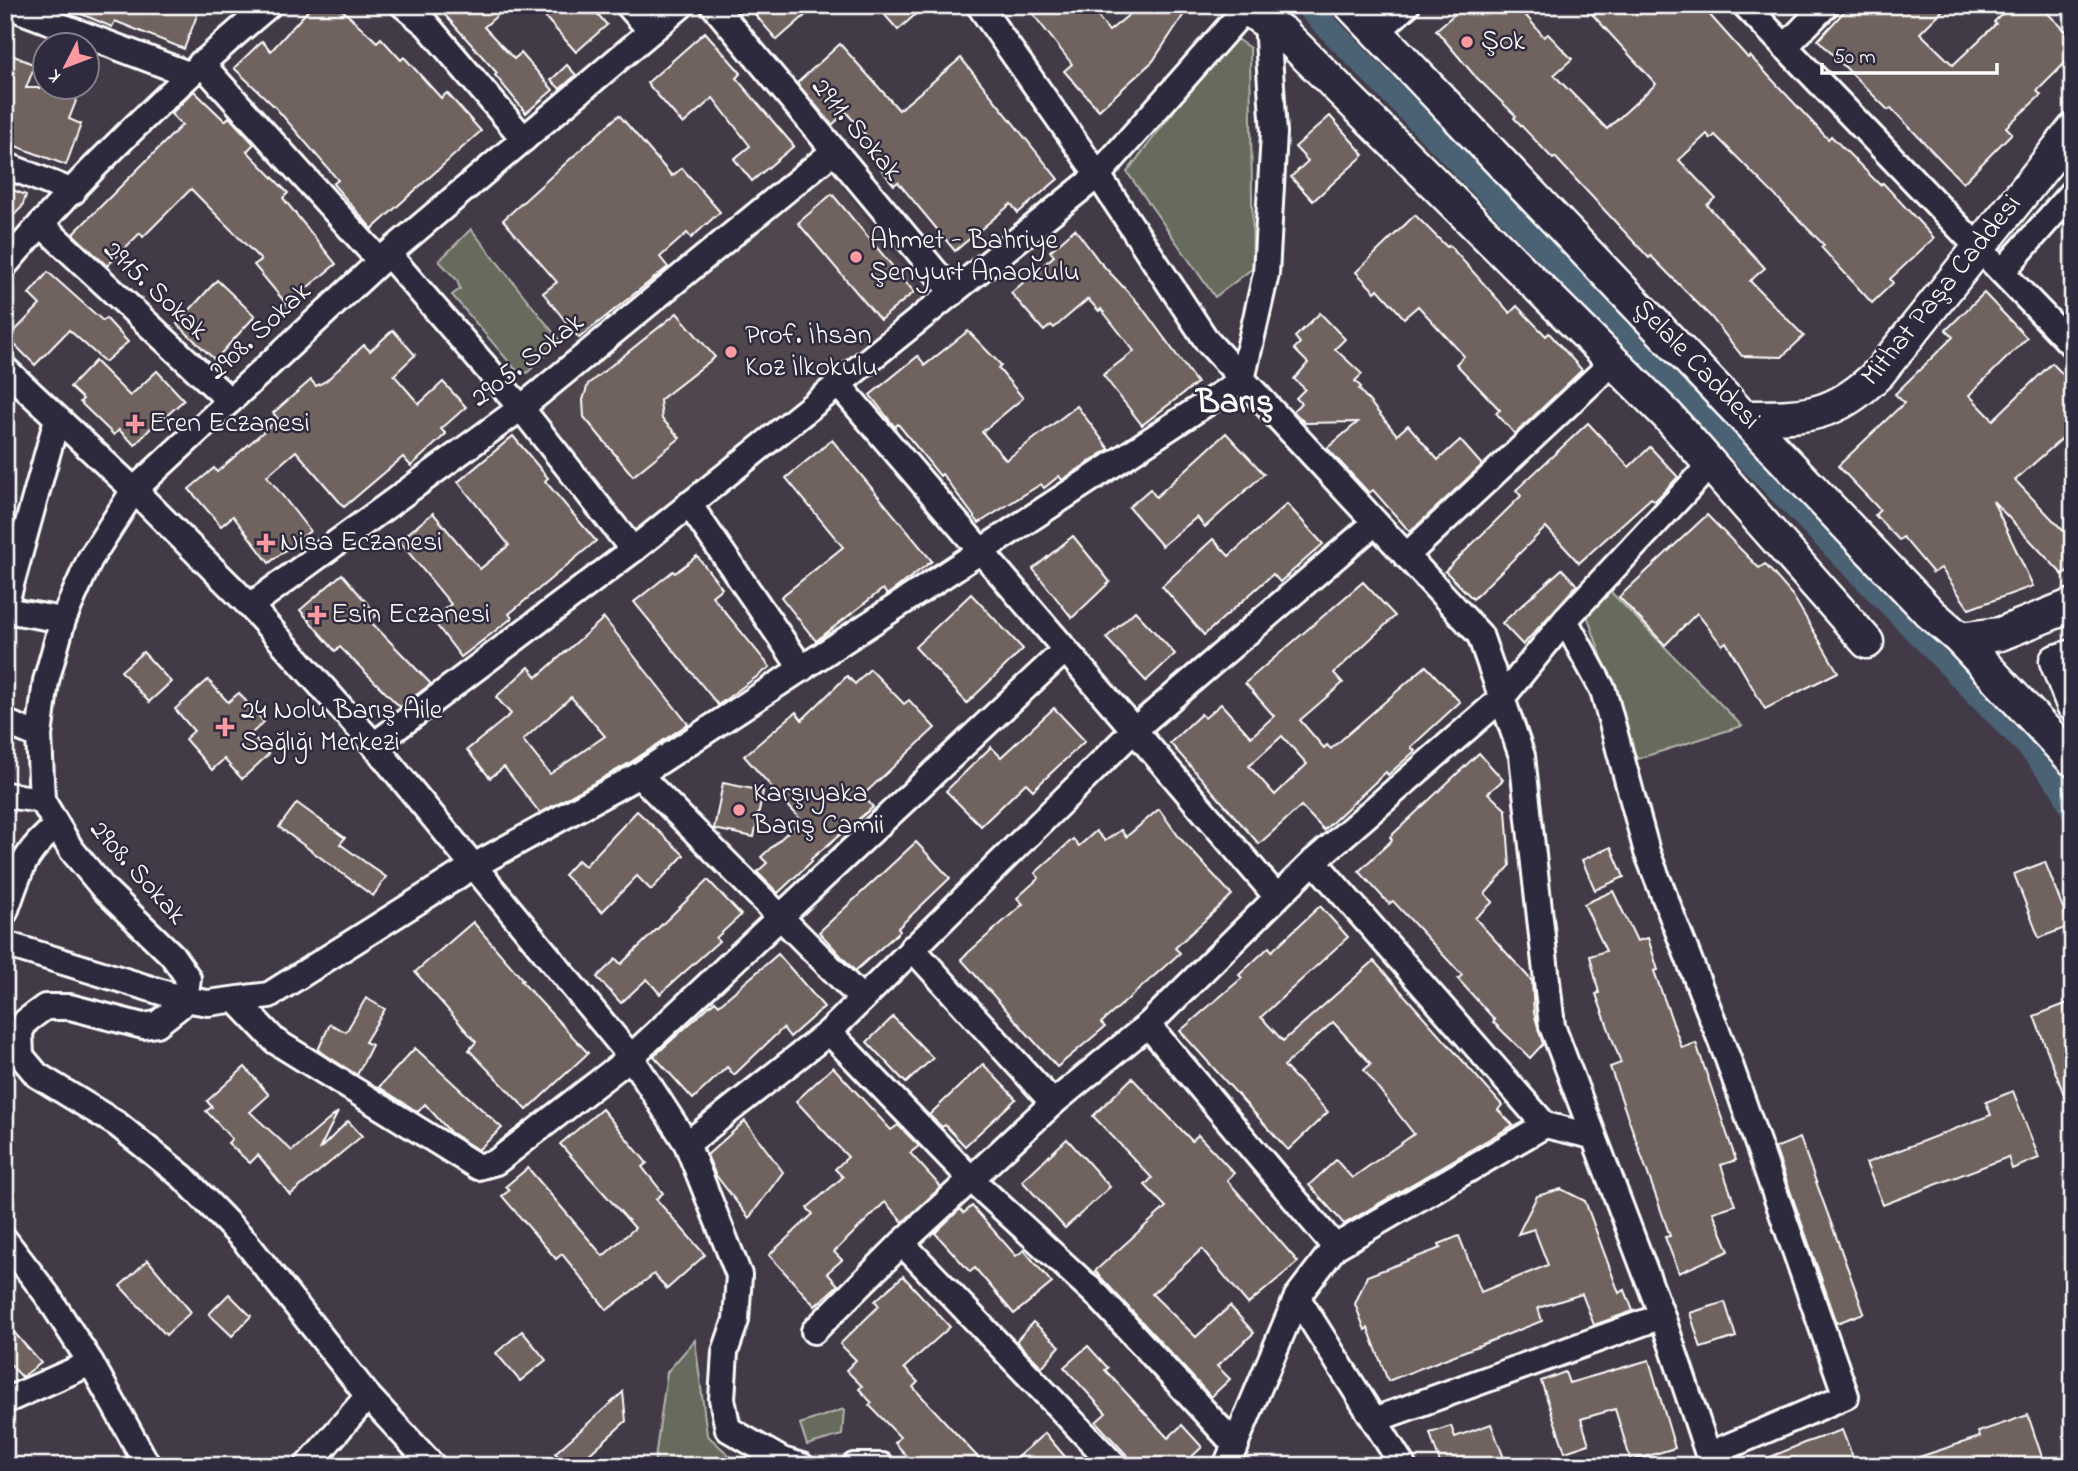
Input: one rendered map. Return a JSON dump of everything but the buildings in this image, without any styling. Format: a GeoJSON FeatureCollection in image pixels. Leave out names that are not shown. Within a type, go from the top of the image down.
{"type":"FeatureCollection","features":[{"type":"Feature","properties":{"kind":"street"},"geometry":{"type":"LineString","coordinates":[[6,5],[195,68],[384,258],[521,408],[633,550]]}},
{"type":"Feature","properties":{"kind":"street"},"geometry":{"type":"LineString","coordinates":[[5,265],[40,224],[195,68],[269,5]]}},
{"type":"Feature","properties":{"kind":"street"},"geometry":{"type":"LineString","coordinates":[[403,5],[427,25],[524,139]]}},
{"type":"Feature","properties":{"kind":"street"},"geometry":{"type":"LineString","coordinates":[[628,5],[651,31]]}},
{"type":"Feature","properties":{"kind":"street","name":"2908. Sokak"},"geometry":{"type":"LineString","coordinates":[[184,999],[188,978],[172,955],[104,889],[71,849],[42,800],[39,736],[46,681],[63,621],[90,559],[134,490],[384,258],[682,5]]}},
{"type":"Feature","properties":{"kind":"street","name":"2911. Sokak"},"geometry":{"type":"LineString","coordinates":[[713,5],[953,293]]}},
{"type":"Feature","properties":{"kind":"street"},"geometry":{"type":"LineString","coordinates":[[979,5],[1098,175],[1207,341],[1480,635],[1522,756],[1552,1026],[1662,1315],[1710,1461],[1846,1396],[1728,1059],[1647,852],[1603,690],[1565,620]]}},
{"type":"Feature","properties":{"kind":"street","name":"Şelale Caddesi"},"geometry":{"type":"LineString","coordinates":[[1351,5],[2073,760]]}},
{"type":"Feature","properties":{"kind":"street"},"geometry":{"type":"LineString","coordinates":[[1377,32],[1407,5]]}},
{"type":"Feature","properties":{"kind":"street"},"geometry":{"type":"LineString","coordinates":[[1745,5],[2073,346]]}},
{"type":"Feature","properties":{"kind":"street"},"geometry":{"type":"LineString","coordinates":[[1785,47],[1826,5]]}},
{"type":"Feature","properties":{"kind":"street"},"geometry":{"type":"LineString","coordinates":[[374,745],[633,550],[1098,175],[1251,12]]}},
{"type":"Feature","properties":{"kind":"street"},"geometry":{"type":"LineString","coordinates":[[5,944],[184,999],[208,1003],[238,1002],[269,995],[472,867],[639,775],[1242,380],[1267,261],[1274,133],[1251,12]]}},
{"type":"Feature","properties":{"kind":"street","name":"Şelale Caddesi"},"geometry":{"type":"LineString","coordinates":[[1251,12],[1283,33],[1667,415],[1867,642]]}},
{"type":"Feature","properties":{"kind":"street","name":"Mithat Paşa Caddesi"},"geometry":{"type":"LineString","coordinates":[[1747,417],[1789,417],[1823,412],[1854,397],[1878,373],[2073,130]]}},
{"type":"Feature","properties":{"kind":"street","name":"2905. Sokak"},"geometry":{"type":"LineString","coordinates":[[250,606],[521,408],[834,150]]}},
{"type":"Feature","properties":{"kind":"street"},"geometry":{"type":"LineString","coordinates":[[5,165],[73,192]]}},
{"type":"Feature","properties":{"kind":"street"},"geometry":{"type":"LineString","coordinates":[[2002,272],[2073,191]]}},
{"type":"Feature","properties":{"kind":"street","name":"2915. Sokak"},"geometry":{"type":"LineString","coordinates":[[40,224],[230,401]]}},
{"type":"Feature","properties":{"kind":"street"},"geometry":{"type":"LineString","coordinates":[[1406,556],[1612,363]]}},
{"type":"Feature","properties":{"kind":"street"},"geometry":{"type":"LineString","coordinates":[[5,369],[134,490],[250,606],[374,745],[631,1057],[687,1144],[739,1275],[736,1320],[725,1352],[722,1399],[728,1429],[782,1460],[802,1466]]}},
{"type":"Feature","properties":{"kind":"street"},"geometry":{"type":"LineString","coordinates":[[838,384],[1277,897]]}},
{"type":"Feature","properties":{"kind":"street"},"geometry":{"type":"LineString","coordinates":[[57,419],[5,608],[63,621]]}},
{"type":"Feature","properties":{"kind":"street"},"geometry":{"type":"LineString","coordinates":[[814,1331],[902,1243],[1053,1102],[1148,1025],[1314,861],[1502,698],[1565,620],[1710,465]]}},
{"type":"Feature","properties":{"kind":"street"},"geometry":{"type":"LineString","coordinates":[[689,504],[802,669]]}},
{"type":"Feature","properties":{"kind":"street"},"geometry":{"type":"LineString","coordinates":[[687,1144],[829,1032],[1134,730],[1375,523]]}},
{"type":"Feature","properties":{"kind":"street"},"geometry":{"type":"LineString","coordinates":[[1960,639],[2000,634],[2073,605]]}},
{"type":"Feature","properties":{"kind":"street"},"geometry":{"type":"LineString","coordinates":[[238,1002],[275,1041],[478,1167],[496,1162],[631,1057],[1065,650]]}},
{"type":"Feature","properties":{"kind":"street"},"geometry":{"type":"LineString","coordinates":[[2073,656],[2056,661],[2073,705]]}},
{"type":"Feature","properties":{"kind":"street"},"geometry":{"type":"LineString","coordinates":[[5,722],[39,736]]}},
{"type":"Feature","properties":{"kind":"street"},"geometry":{"type":"LineString","coordinates":[[639,775],[862,999]]}},
{"type":"Feature","properties":{"kind":"street"},"geometry":{"type":"LineString","coordinates":[[5,795],[42,800]]}},
{"type":"Feature","properties":{"kind":"street"},"geometry":{"type":"LineString","coordinates":[[5,912],[24,860],[35,843],[57,826]]}},
{"type":"Feature","properties":{"kind":"street"},"geometry":{"type":"LineString","coordinates":[[1314,861],[1545,1125],[1592,1136]]}},
{"type":"Feature","properties":{"kind":"street"},"geometry":{"type":"LineString","coordinates":[[912,948],[1053,1102]]}},
{"type":"Feature","properties":{"kind":"street"},"geometry":{"type":"LineString","coordinates":[[184,999],[170,1017],[157,1024],[143,1026],[70,1007],[45,1007],[34,1012],[20,1032],[15,1060],[117,1124],[183,1177],[246,1241],[368,1396],[433,1466]]}},
{"type":"Feature","properties":{"kind":"street"},"geometry":{"type":"LineString","coordinates":[[1148,1025],[1335,1247]]}},
{"type":"Feature","properties":{"kind":"street"},"geometry":{"type":"LineString","coordinates":[[829,1032],[972,1180],[1099,1297],[1231,1456],[1297,1297],[1335,1247],[1545,1125]]}},
{"type":"Feature","properties":{"kind":"street"},"geometry":{"type":"LineString","coordinates":[[5,1240],[47,1295],[91,1363],[148,1466]]}},
{"type":"Feature","properties":{"kind":"street"},"geometry":{"type":"LineString","coordinates":[[902,1243],[1115,1466]]}},
{"type":"Feature","properties":{"kind":"street"},"geometry":{"type":"LineString","coordinates":[[1297,1297],[1403,1466]]}},
{"type":"Feature","properties":{"kind":"street"},"geometry":{"type":"LineString","coordinates":[[1374,1420],[1662,1315]]}},
{"type":"Feature","properties":{"kind":"street"},"geometry":{"type":"LineString","coordinates":[[5,1401],[91,1363]]}},
{"type":"Feature","properties":{"kind":"street"},"geometry":{"type":"LineString","coordinates":[[307,1466],[368,1396]]}},
{"type":"Feature","properties":{"kind":"street"},"geometry":{"type":"LineString","coordinates":[[853,1466],[882,1466]]}},
{"type":"Feature","properties":{"kind":"shaded area","name":"Prof. İhsan Koz İlkokulu"},"geometry":{"type":"Polygon","coordinates":[[[828,167],[926,298],[636,530],[539,406],[828,167]]]}},
{"type":"Feature","properties":{"kind":"green space"},"geometry":{"type":"Polygon","coordinates":[[[1232,36],[1250,48],[1253,268],[1215,297],[1127,172],[1232,36]]]}},
{"type":"Feature","properties":{"kind":"green space"},"geometry":{"type":"Polygon","coordinates":[[[471,229],[560,341],[527,373],[515,369],[452,295],[460,289],[457,280],[439,261],[471,229]]]}},
{"type":"Feature","properties":{"kind":"green space"},"geometry":{"type":"Polygon","coordinates":[[[1608,589],[1742,726],[1637,759],[1587,615],[1608,589]]]}},
{"type":"Feature","properties":{"kind":"green space"},"geometry":{"type":"Polygon","coordinates":[[[695,1340],[707,1435],[741,1466],[654,1466],[667,1372],[695,1340]]]}},
{"type":"Feature","properties":{"kind":"green space"},"geometry":{"type":"Polygon","coordinates":[[[844,1409],[842,1435],[807,1445],[800,1424],[844,1409]]]}},
{"type":"Feature","properties":{"kind":"waterway"},"geometry":{"type":"LineString","coordinates":[[1306,5],[2029,747],[2062,787],[2073,810]]}},
{"type":"Feature","properties":{"kind":"place","name":"Şok"},"geometry":{"type":"Point","coordinates":[1467,42]}},
{"type":"Feature","properties":{"kind":"place","name":"Ahmet - Bahriye Şenyurt Anaokulu"},"geometry":{"type":"Point","coordinates":[856,257]}},
{"type":"Feature","properties":{"kind":"place","name":"Prof. İhsan Koz İlkokulu"},"geometry":{"type":"Point","coordinates":[731,352]}},
{"type":"Feature","properties":{"kind":"place","name":"Eren Eczanesi"},"geometry":{"type":"Point","coordinates":[135,424]}},
{"type":"Feature","properties":{"kind":"place","name":"Nisa Eczanesi"},"geometry":{"type":"Point","coordinates":[266,543]}},
{"type":"Feature","properties":{"kind":"place","name":"Esin Eczanesi"},"geometry":{"type":"Point","coordinates":[317,615]}},
{"type":"Feature","properties":{"kind":"place","name":"24 Nolu Barış Aile Sağlığı Merkezi"},"geometry":{"type":"Point","coordinates":[225,727]}},
{"type":"Feature","properties":{"kind":"place","name":"Karşıyaka Barış Camii"},"geometry":{"type":"Point","coordinates":[739,810]}},
{"type":"Feature","properties":{"kind":"district","name":"Barış"},"geometry":{"type":"Point","coordinates":[1235,403]}}]}
